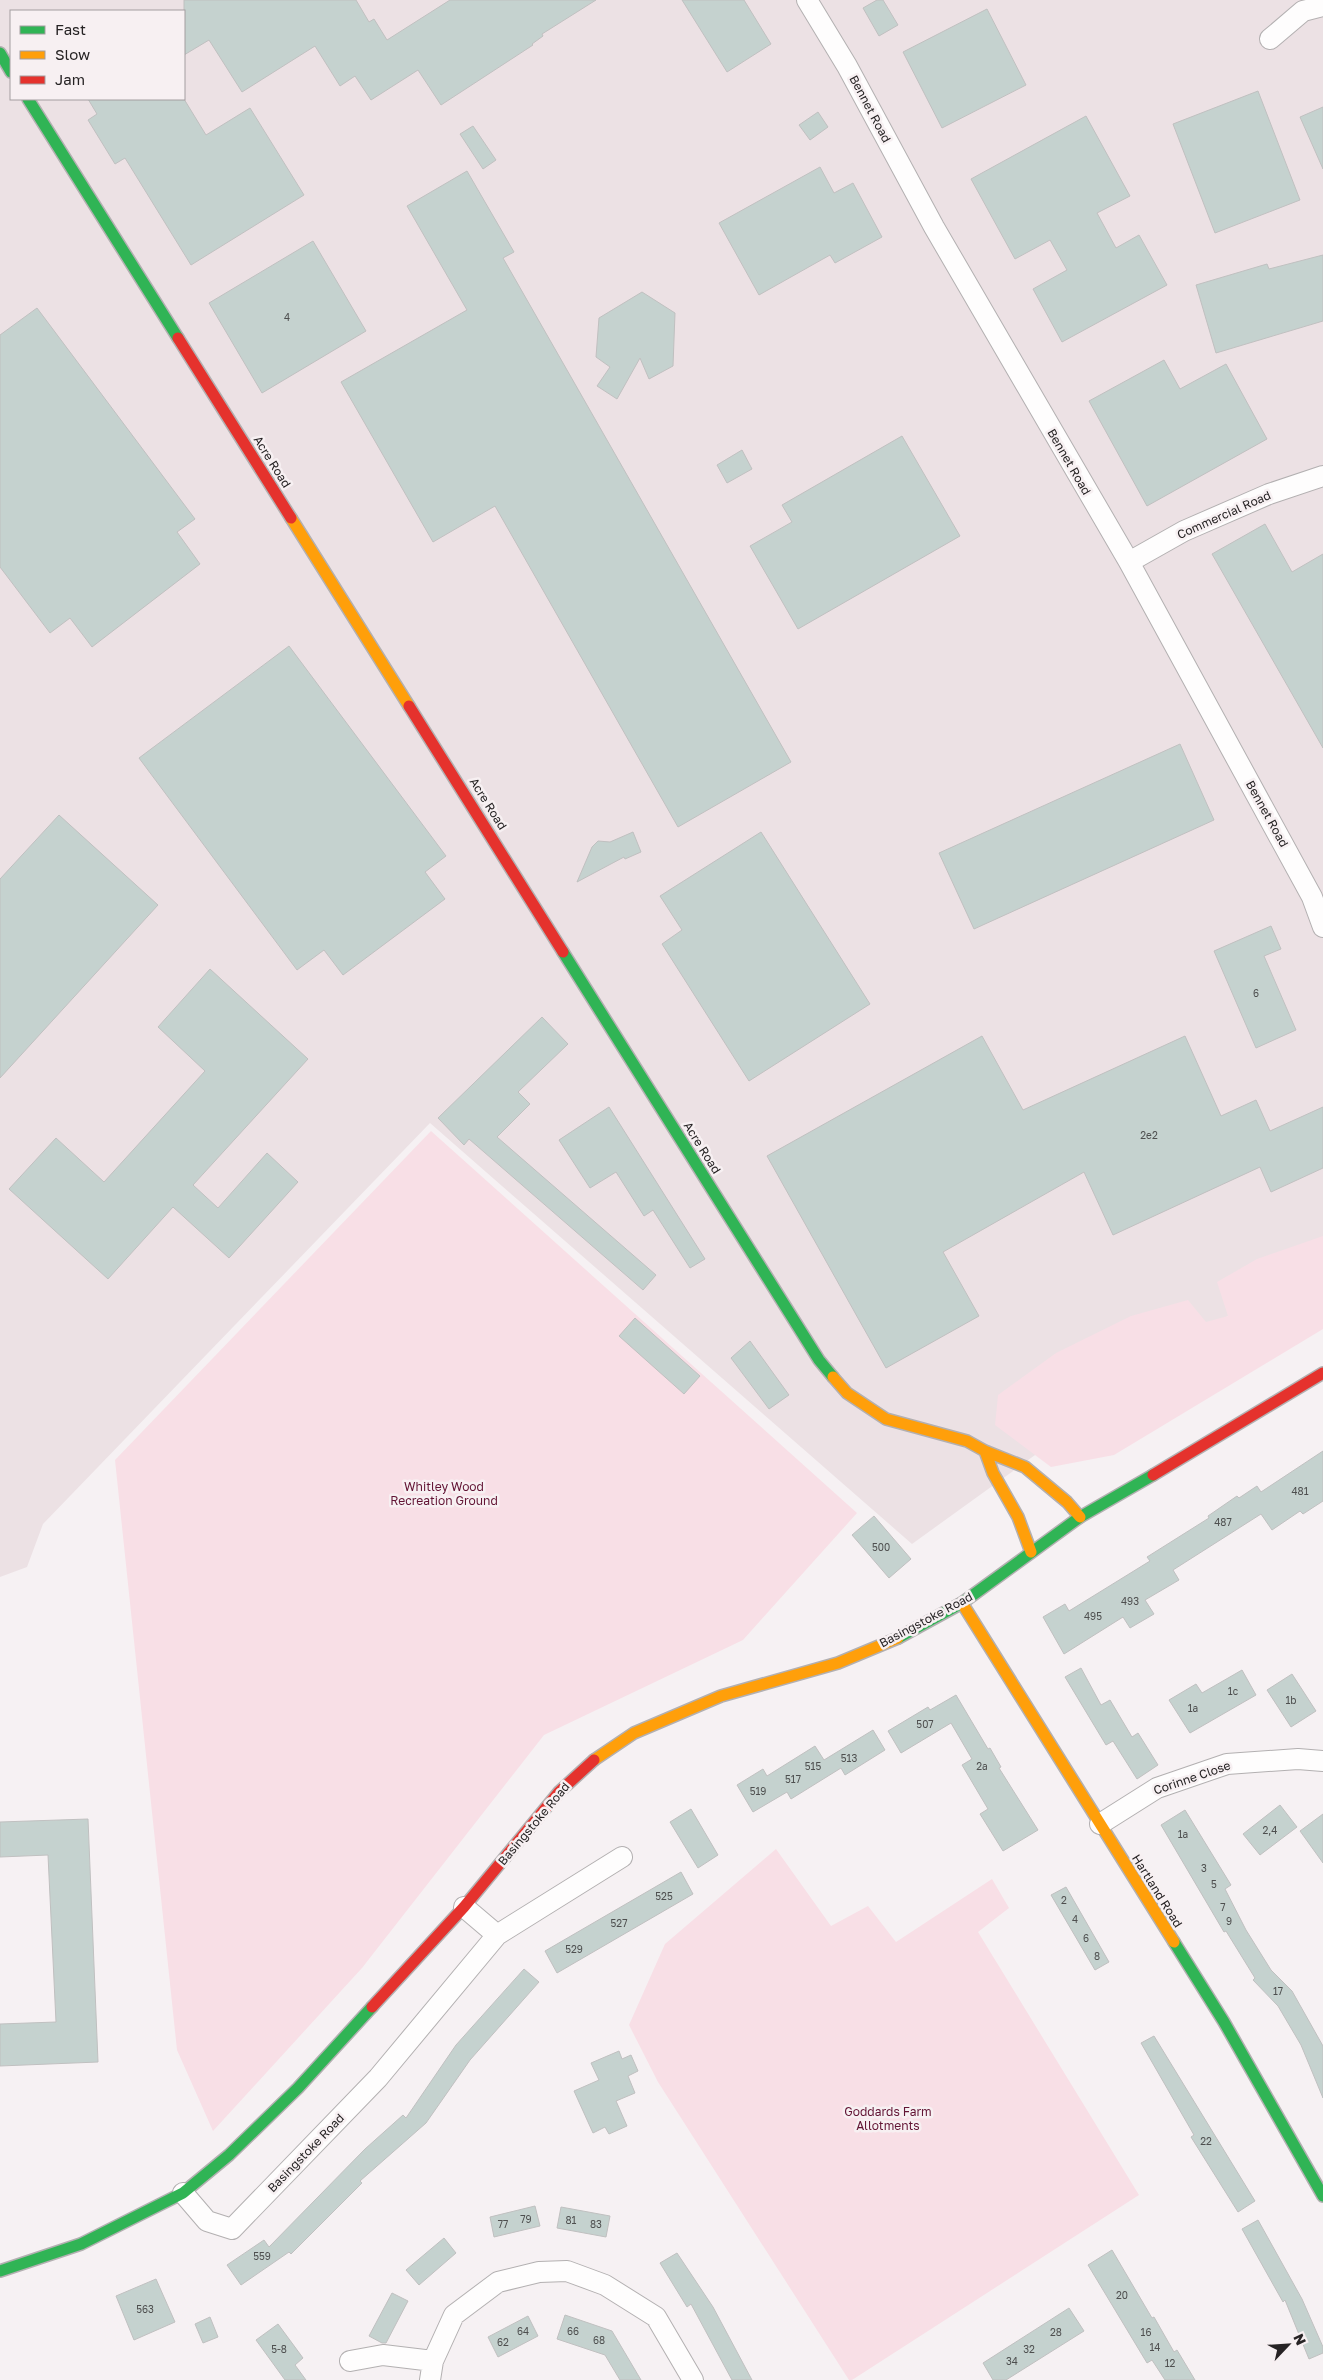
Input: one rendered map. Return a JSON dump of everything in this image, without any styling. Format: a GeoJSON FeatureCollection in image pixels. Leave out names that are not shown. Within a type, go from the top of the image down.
{"type":"FeatureCollection","features":[{"type":"Feature","properties":{"kind":"street","name":"Bennet Road"},"geometry":{"type":"LineString","coordinates":[[806,0],[846,66],[938,235],[1129,562],[1312,897],[1323,927]]}},
{"type":"Feature","properties":{"kind":"street"},"geometry":{"type":"LineString","coordinates":[[1270,39],[1303,10],[1323,6]]}},
{"type":"Feature","properties":{"kind":"street"},"geometry":{"type":"LineString","coordinates":[[0,53],[10,70]]}},
{"type":"Feature","properties":{"kind":"street","name":"Acre Road"},"geometry":{"type":"LineString","coordinates":[[29,100],[819,1360],[847,1393],[886,1419],[967,1441],[985,1451],[1026,1467],[1067,1502],[1080,1517]]}},
{"type":"Feature","properties":{"kind":"street","name":"Commercial Road"},"geometry":{"type":"LineString","coordinates":[[1129,562],[1184,531],[1269,494],[1323,476]]}},
{"type":"Feature","properties":{"kind":"street","name":"Basingstoke Road"},"geometry":{"type":"LineString","coordinates":[[0,2271],[43,2259],[81,2244],[183,2193],[229,2155],[298,2088],[464,1907],[559,1792],[597,1758],[634,1733],[721,1696],[838,1663],[896,1639],[962,1603],[1080,1517],[1171,1465],[1323,1373]]}},
{"type":"Feature","properties":{"kind":"street"},"geometry":{"type":"LineString","coordinates":[[985,1451],[994,1473],[1018,1517],[1031,1552]]}},
{"type":"Feature","properties":{"kind":"street","name":"Hartland Road"},"geometry":{"type":"LineString","coordinates":[[962,1603],[1224,2022],[1323,2196]]}},
{"type":"Feature","properties":{"kind":"street","name":"Corinne Close"},"geometry":{"type":"LineString","coordinates":[[1100,1824],[1157,1788],[1227,1764],[1298,1759],[1323,1762]]}},
{"type":"Feature","properties":{"kind":"street","name":"Basingstoke Road"},"geometry":{"type":"LineString","coordinates":[[183,2193],[207,2221],[232,2229],[378,2078],[497,1936],[622,1857]]}},
{"type":"Feature","properties":{"kind":"street"},"geometry":{"type":"LineString","coordinates":[[464,1907],[497,1936]]}},
{"type":"Feature","properties":{"kind":"street"},"geometry":{"type":"LineString","coordinates":[[350,2361],[383,2355],[432,2370],[454,2314],[498,2282],[539,2272],[567,2271],[605,2285],[656,2316],[692,2380]]}},
{"type":"Feature","properties":{"kind":"shaded area"},"geometry":{"type":"Polygon","coordinates":[[[0,0],[1323,0],[1323,1266],[1229,1315],[912,1544],[430,1123],[43,1524],[27,1567],[0,1577],[0,0]]]}},
{"type":"Feature","properties":{"kind":"green space","name":"Whitley Wood Recreation Ground"},"geometry":{"type":"Polygon","coordinates":[[[431,1131],[857,1513],[743,1640],[544,1735],[362,1968],[213,2131],[177,2050],[115,1460],[431,1131]]]}},
{"type":"Feature","properties":{"kind":"green space"},"geometry":{"type":"Polygon","coordinates":[[[1323,1236],[1323,1329],[1114,1455],[1051,1467],[995,1425],[998,1395],[1056,1353],[1131,1316],[1188,1300],[1206,1322],[1228,1316],[1217,1282],[1257,1259],[1323,1236]]]}},
{"type":"Feature","properties":{"kind":"green space","name":"Goddards Farm Allotments"},"geometry":{"type":"Polygon","coordinates":[[[776,1849],[831,1926],[868,1906],[896,1942],[992,1879],[1009,1908],[978,1932],[1139,2195],[852,2380],[849,2380],[658,2082],[629,2025],[665,1944],[776,1849]]]}},
{"type":"Feature","properties":{"kind":"building"},"geometry":{"type":"Polygon","coordinates":[[[184,0],[356,0],[369,22],[374,19],[387,40],[450,0],[596,0],[542,34],[543,36],[533,45],[441,105],[418,70],[371,100],[355,76],[340,86],[315,46],[242,92],[209,40],[185,54],[184,0]]]}},
{"type":"Feature","properties":{"kind":"building"},"geometry":{"type":"Polygon","coordinates":[[[682,0],[744,0],[771,44],[727,72],[682,0]]]}},
{"type":"Feature","properties":{"kind":"building"},"geometry":{"type":"Polygon","coordinates":[[[877,0],[883,0],[898,25],[879,36],[863,8],[877,0]]]}},
{"type":"Feature","properties":{"kind":"building"},"geometry":{"type":"Polygon","coordinates":[[[987,9],[1026,85],[942,128],[903,52],[987,9]]]}},
{"type":"Feature","properties":{"kind":"building"},"geometry":{"type":"Polygon","coordinates":[[[1258,91],[1300,200],[1215,233],[1173,124],[1258,91]]]}},
{"type":"Feature","properties":{"kind":"building"},"geometry":{"type":"Polygon","coordinates":[[[89,100],[185,100],[206,135],[250,108],[304,195],[191,265],[125,158],[115,164],[88,120],[97,114],[89,100]]]}},
{"type":"Feature","properties":{"kind":"building"},"geometry":{"type":"Polygon","coordinates":[[[1323,107],[1323,169],[1300,117],[1323,107]]]}},
{"type":"Feature","properties":{"kind":"building"},"geometry":{"type":"Polygon","coordinates":[[[818,112],[828,127],[810,140],[799,125],[818,112]]]}},
{"type":"Feature","properties":{"kind":"building"},"geometry":{"type":"Polygon","coordinates":[[[1086,116],[1130,196],[1097,213],[1116,248],[1139,235],[1167,285],[1062,342],[1033,289],[1067,270],[1050,240],[1015,259],[971,179],[1086,116]]]}},
{"type":"Feature","properties":{"kind":"building"},"geometry":{"type":"Polygon","coordinates":[[[473,126],[496,160],[483,169],[460,134],[473,126]]]}},
{"type":"Feature","properties":{"kind":"building"},"geometry":{"type":"Polygon","coordinates":[[[820,167],[834,193],[853,183],[882,237],[835,263],[830,255],[759,295],[719,223],[820,167]]]}},
{"type":"Feature","properties":{"kind":"building"},"geometry":{"type":"Polygon","coordinates":[[[467,171],[514,252],[503,258],[791,762],[678,827],[495,506],[433,542],[341,382],[467,310],[407,206],[467,171]]]}},
{"type":"Feature","properties":{"kind":"building"},"geometry":{"type":"Polygon","coordinates":[[[313,241],[366,331],[262,393],[209,303],[313,241]]]}},
{"type":"Feature","properties":{"kind":"building"},"geometry":{"type":"Polygon","coordinates":[[[1323,255],[1323,321],[1216,353],[1196,285],[1267,264],[1269,269],[1323,255]]]}},
{"type":"Feature","properties":{"kind":"building"},"geometry":{"type":"Polygon","coordinates":[[[642,292],[675,313],[673,366],[649,379],[640,358],[617,399],[597,386],[610,367],[596,357],[599,318],[642,292]]]}},
{"type":"Feature","properties":{"kind":"building"},"geometry":{"type":"Polygon","coordinates":[[[37,308],[195,519],[177,532],[200,564],[92,647],[70,618],[50,633],[0,567],[0,335],[37,308]]]}},
{"type":"Feature","properties":{"kind":"building"},"geometry":{"type":"Polygon","coordinates":[[[1164,360],[1180,389],[1226,364],[1267,439],[1147,506],[1089,401],[1164,360]]]}},
{"type":"Feature","properties":{"kind":"building"},"geometry":{"type":"Polygon","coordinates":[[[902,436],[960,536],[798,629],[750,546],[792,522],[782,505],[902,436]]]}},
{"type":"Feature","properties":{"kind":"building"},"geometry":{"type":"Polygon","coordinates":[[[742,450],[752,469],[727,483],[717,465],[742,450]]]}},
{"type":"Feature","properties":{"kind":"building"},"geometry":{"type":"Polygon","coordinates":[[[1265,524],[1292,572],[1323,554],[1323,748],[1212,554],[1265,524]]]}},
{"type":"Feature","properties":{"kind":"building"},"geometry":{"type":"Polygon","coordinates":[[[289,646],[446,856],[425,872],[445,899],[343,975],[324,950],[297,970],[139,758],[289,646]]]}},
{"type":"Feature","properties":{"kind":"building"},"geometry":{"type":"Polygon","coordinates":[[[1180,744],[1214,820],[974,929],[939,853],[1180,744]]]}},
{"type":"Feature","properties":{"kind":"building"},"geometry":{"type":"Polygon","coordinates":[[[59,815],[158,905],[0,1078],[0,879],[59,815]]]}},
{"type":"Feature","properties":{"kind":"building"},"geometry":{"type":"Polygon","coordinates":[[[633,832],[641,852],[625,859],[624,857],[577,882],[592,847],[598,841],[610,842],[633,832]]]}},
{"type":"Feature","properties":{"kind":"building"},"geometry":{"type":"Polygon","coordinates":[[[761,832],[870,1004],[749,1081],[662,944],[682,930],[660,896],[761,832]]]}},
{"type":"Feature","properties":{"kind":"building"},"geometry":{"type":"Polygon","coordinates":[[[1271,926],[1281,949],[1264,956],[1296,1030],[1256,1048],[1214,951],[1271,926]]]}},
{"type":"Feature","properties":{"kind":"building"},"geometry":{"type":"Polygon","coordinates":[[[210,969],[308,1059],[193,1185],[218,1208],[267,1153],[298,1182],[229,1258],[173,1207],[108,1279],[9,1189],[56,1138],[104,1182],[205,1071],[158,1027],[210,969]]]}},
{"type":"Feature","properties":{"kind":"building"},"geometry":{"type":"Polygon","coordinates":[[[542,1017],[568,1044],[518,1092],[530,1104],[497,1137],[656,1275],[643,1290],[469,1139],[464,1145],[438,1118],[542,1017]]]}},
{"type":"Feature","properties":{"kind":"building"},"geometry":{"type":"Polygon","coordinates":[[[982,1036],[1023,1110],[1185,1036],[1221,1116],[1256,1100],[1270,1131],[1323,1107],[1323,1168],[1271,1192],[1260,1167],[1113,1235],[1084,1172],[943,1252],[979,1316],[886,1368],[767,1156],[982,1036]]]}},
{"type":"Feature","properties":{"kind":"building"},"geometry":{"type":"Polygon","coordinates":[[[609,1107],[705,1259],[690,1268],[653,1210],[644,1216],[616,1172],[590,1188],[559,1140],[609,1107]]]}},
{"type":"Feature","properties":{"kind":"building"},"geometry":{"type":"Polygon","coordinates":[[[635,1318],[700,1376],[684,1394],[619,1336],[635,1318]]]}},
{"type":"Feature","properties":{"kind":"building"},"geometry":{"type":"Polygon","coordinates":[[[750,1341],[789,1395],[769,1409],[731,1358],[750,1341]]]}},
{"type":"Feature","properties":{"kind":"building"},"geometry":{"type":"Polygon","coordinates":[[[1323,1451],[1323,1501],[1303,1514],[1300,1511],[1272,1530],[1261,1514],[1173,1570],[1179,1580],[1145,1600],[1154,1614],[1130,1628],[1123,1617],[1064,1654],[1043,1617],[1065,1604],[1069,1611],[1150,1561],[1147,1557],[1209,1518],[1208,1516],[1237,1496],[1239,1498],[1257,1486],[1261,1492],[1323,1451]]]}},
{"type":"Feature","properties":{"kind":"building"},"geometry":{"type":"Polygon","coordinates":[[[874,1516],[911,1559],[889,1578],[852,1535],[874,1516]]]}},
{"type":"Feature","properties":{"kind":"building"},"geometry":{"type":"Polygon","coordinates":[[[1081,1668],[1101,1705],[1110,1700],[1132,1737],[1138,1733],[1158,1765],[1137,1779],[1113,1741],[1106,1745],[1065,1677],[1081,1668]]]}},
{"type":"Feature","properties":{"kind":"building"},"geometry":{"type":"Polygon","coordinates":[[[1242,1670],[1256,1695],[1190,1733],[1169,1700],[1196,1684],[1202,1693],[1242,1670]]]}},
{"type":"Feature","properties":{"kind":"building"},"geometry":{"type":"Polygon","coordinates":[[[1292,1674],[1316,1711],[1291,1727],[1267,1690],[1292,1674]]]}},
{"type":"Feature","properties":{"kind":"building"},"geometry":{"type":"Polygon","coordinates":[[[956,1695],[988,1749],[990,1748],[1001,1767],[999,1768],[1038,1830],[1003,1851],[980,1814],[988,1809],[962,1765],[972,1759],[951,1723],[901,1753],[888,1731],[928,1707],[930,1710],[956,1695]]]}},
{"type":"Feature","properties":{"kind":"building"},"geometry":{"type":"Polygon","coordinates":[[[873,1730],[885,1750],[845,1775],[841,1768],[791,1799],[787,1792],[753,1812],[737,1785],[763,1769],[767,1776],[815,1746],[824,1760],[873,1730]]]}},
{"type":"Feature","properties":{"kind":"building"},"geometry":{"type":"Polygon","coordinates":[[[1280,1805],[1297,1827],[1260,1855],[1243,1834],[1280,1805]]]}},
{"type":"Feature","properties":{"kind":"building"},"geometry":{"type":"Polygon","coordinates":[[[691,1809],[718,1855],[698,1868],[670,1822],[691,1809]]]}},
{"type":"Feature","properties":{"kind":"building"},"geometry":{"type":"Polygon","coordinates":[[[1185,1810],[1231,1885],[1225,1889],[1246,1930],[1271,1970],[1292,1991],[1323,2046],[1323,2098],[1301,2045],[1278,2006],[1253,1980],[1255,1978],[1226,1931],[1224,1932],[1161,1825],[1185,1810]]]}},
{"type":"Feature","properties":{"kind":"building"},"geometry":{"type":"Polygon","coordinates":[[[1323,1814],[1323,1863],[1300,1831],[1323,1814]]]}},
{"type":"Feature","properties":{"kind":"building"},"geometry":{"type":"Polygon","coordinates":[[[88,1819],[98,2062],[0,2066],[0,2024],[56,2022],[48,1855],[0,1857],[0,1822],[88,1819]]]}},
{"type":"Feature","properties":{"kind":"building"},"geometry":{"type":"Polygon","coordinates":[[[681,1872],[693,1894],[557,1973],[545,1951],[681,1872]]]}},
{"type":"Feature","properties":{"kind":"building"},"geometry":{"type":"Polygon","coordinates":[[[1066,1887],[1109,1962],[1095,1970],[1051,1895],[1066,1887]]]}},
{"type":"Feature","properties":{"kind":"building"},"geometry":{"type":"Polygon","coordinates":[[[524,1969],[539,1982],[470,2060],[426,2123],[360,2181],[362,2183],[291,2254],[289,2252],[241,2285],[227,2265],[264,2240],[269,2247],[365,2149],[403,2115],[406,2118],[456,2045],[524,1969]]]}},
{"type":"Feature","properties":{"kind":"building"},"geometry":{"type":"Polygon","coordinates":[[[1154,2036],[1255,2201],[1238,2212],[1191,2137],[1194,2135],[1141,2043],[1154,2036]]]}},
{"type":"Feature","properties":{"kind":"building"},"geometry":{"type":"Polygon","coordinates":[[[619,2051],[622,2059],[631,2055],[638,2071],[628,2076],[635,2093],[616,2101],[627,2126],[609,2134],[605,2127],[593,2133],[574,2091],[599,2080],[591,2063],[619,2051]]]}},
{"type":"Feature","properties":{"kind":"building"},"geometry":{"type":"Polygon","coordinates":[[[535,2206],[540,2226],[494,2237],[490,2217],[535,2206]]]}},
{"type":"Feature","properties":{"kind":"building"},"geometry":{"type":"Polygon","coordinates":[[[561,2207],[610,2216],[606,2237],[557,2228],[561,2207]]]}},
{"type":"Feature","properties":{"kind":"building"},"geometry":{"type":"Polygon","coordinates":[[[1258,2220],[1302,2299],[1323,2347],[1323,2353],[1309,2359],[1285,2300],[1283,2302],[1242,2229],[1258,2220]]]}},
{"type":"Feature","properties":{"kind":"building"},"geometry":{"type":"Polygon","coordinates":[[[444,2238],[456,2253],[419,2285],[406,2270],[444,2238]]]}},
{"type":"Feature","properties":{"kind":"building"},"geometry":{"type":"Polygon","coordinates":[[[1112,2250],[1152,2318],[1154,2317],[1174,2352],[1177,2350],[1195,2380],[1165,2380],[1152,2360],[1147,2363],[1088,2265],[1112,2250]]]}},
{"type":"Feature","properties":{"kind":"building"},"geometry":{"type":"Polygon","coordinates":[[[677,2253],[713,2307],[752,2380],[732,2380],[691,2304],[687,2307],[660,2263],[677,2253]]]}},
{"type":"Feature","properties":{"kind":"building"},"geometry":{"type":"Polygon","coordinates":[[[156,2279],[175,2322],[134,2340],[116,2296],[156,2279]]]}},
{"type":"Feature","properties":{"kind":"building"},"geometry":{"type":"Polygon","coordinates":[[[392,2293],[408,2301],[386,2343],[382,2343],[369,2336],[392,2293]]]}},
{"type":"Feature","properties":{"kind":"building"},"geometry":{"type":"Polygon","coordinates":[[[1069,2308],[1084,2331],[1006,2380],[993,2380],[983,2363],[1069,2308]]]}},
{"type":"Feature","properties":{"kind":"building"},"geometry":{"type":"Polygon","coordinates":[[[565,2315],[612,2331],[641,2380],[620,2380],[605,2355],[557,2339],[565,2315]]]}},
{"type":"Feature","properties":{"kind":"building"},"geometry":{"type":"Polygon","coordinates":[[[528,2316],[538,2336],[498,2357],[488,2337],[528,2316]]]}},
{"type":"Feature","properties":{"kind":"building"},"geometry":{"type":"Polygon","coordinates":[[[210,2317],[218,2337],[203,2343],[195,2324],[210,2317]]]}},
{"type":"Feature","properties":{"kind":"building"},"geometry":{"type":"Polygon","coordinates":[[[278,2324],[303,2358],[295,2365],[306,2380],[285,2380],[256,2340],[278,2324]]]}},
{"type":"Feature","properties":{"kind":"traffic: fast"},"geometry":{"type":"LineString","coordinates":[[0,53],[10,70]]}},
{"type":"Feature","properties":{"kind":"traffic: fast"},"geometry":{"type":"LineString","coordinates":[[29,100],[178,338]]}},
{"type":"Feature","properties":{"kind":"traffic: fast"},"geometry":{"type":"LineString","coordinates":[[563,952],[819,1360],[833,1377]]}},
{"type":"Feature","properties":{"kind":"traffic: fast"},"geometry":{"type":"LineString","coordinates":[[898,1638],[962,1603],[1080,1517],[1153,1475]]}},
{"type":"Feature","properties":{"kind":"traffic: fast"},"geometry":{"type":"LineString","coordinates":[[1174,1942],[1224,2022],[1323,2196]]}},
{"type":"Feature","properties":{"kind":"traffic: fast"},"geometry":{"type":"LineString","coordinates":[[0,2271],[81,2244],[183,2193],[229,2155],[298,2088],[372,2007]]}},
{"type":"Feature","properties":{"kind":"traffic: slow"},"geometry":{"type":"LineString","coordinates":[[291,518],[409,706]]}},
{"type":"Feature","properties":{"kind":"traffic: slow"},"geometry":{"type":"LineString","coordinates":[[833,1377],[847,1393],[886,1419],[967,1441],[985,1451],[1025,1467],[1067,1502],[1080,1517]]}},
{"type":"Feature","properties":{"kind":"traffic: slow"},"geometry":{"type":"LineString","coordinates":[[985,1451],[993,1473],[1018,1517],[1031,1552]]}},
{"type":"Feature","properties":{"kind":"traffic: slow"},"geometry":{"type":"LineString","coordinates":[[962,1603],[1174,1942]]}},
{"type":"Feature","properties":{"kind":"traffic: slow"},"geometry":{"type":"LineString","coordinates":[[594,1760],[634,1733],[721,1696],[838,1663],[898,1638]]}},
{"type":"Feature","properties":{"kind":"traffic: jam"},"geometry":{"type":"LineString","coordinates":[[178,338],[291,518]]}},
{"type":"Feature","properties":{"kind":"traffic: jam"},"geometry":{"type":"LineString","coordinates":[[409,706],[563,952]]}},
{"type":"Feature","properties":{"kind":"traffic: jam"},"geometry":{"type":"LineString","coordinates":[[1153,1475],[1323,1373]]}},
{"type":"Feature","properties":{"kind":"traffic: jam"},"geometry":{"type":"LineString","coordinates":[[372,2007],[464,1907],[559,1792],[594,1760]]}}]}
